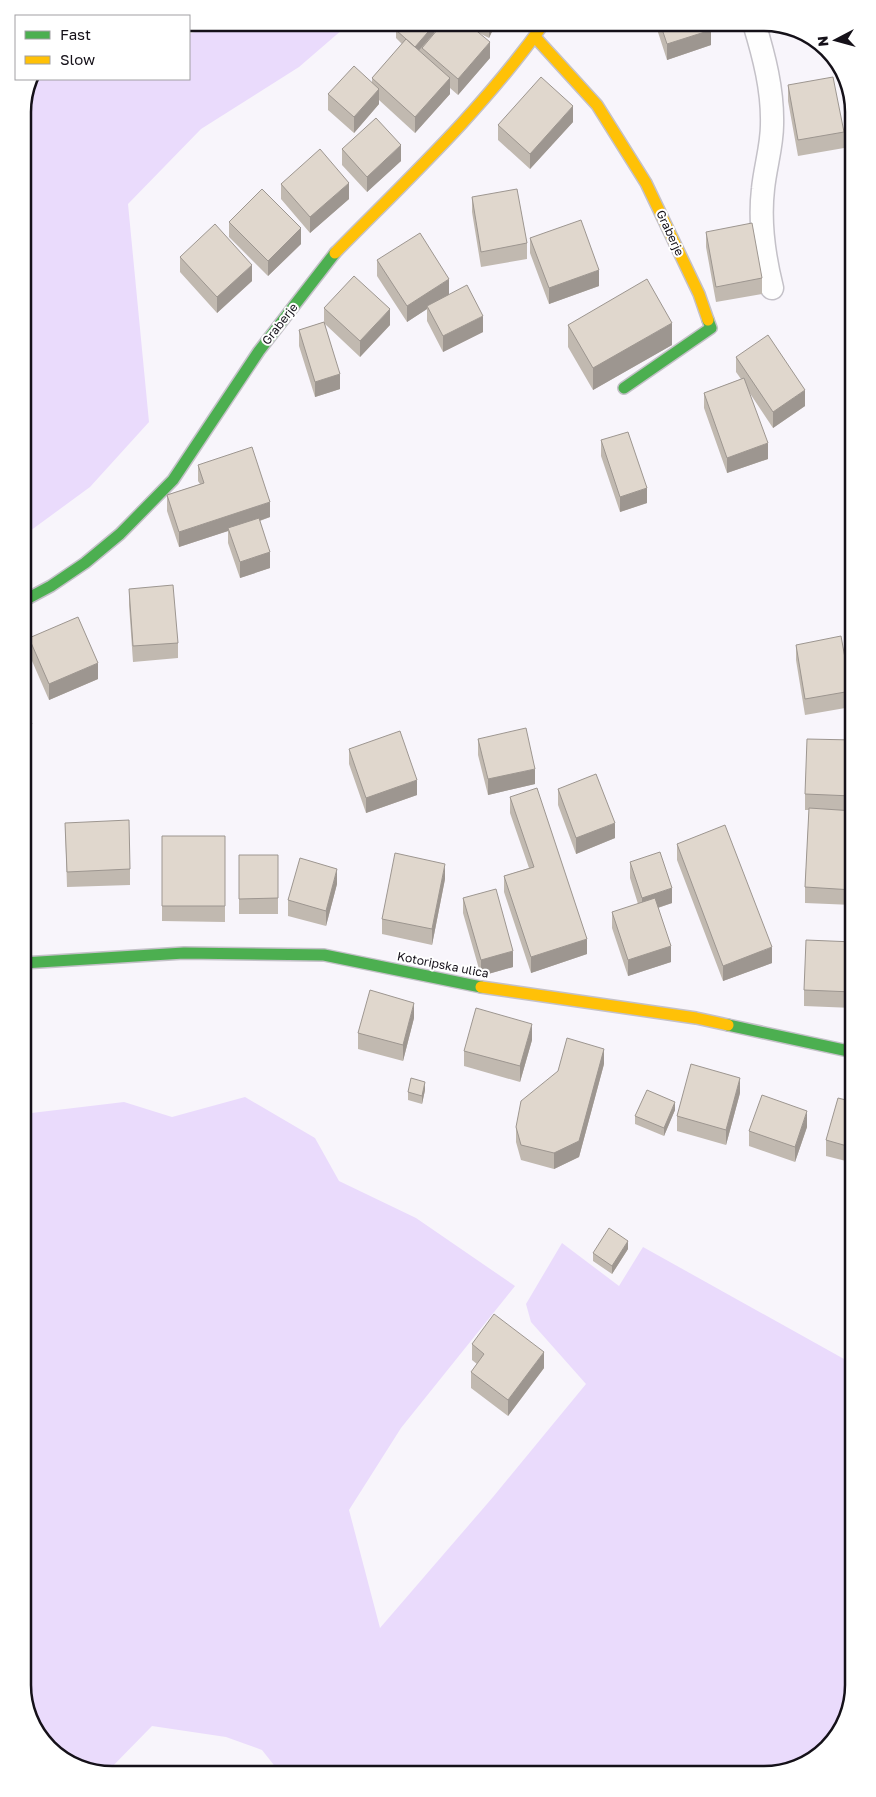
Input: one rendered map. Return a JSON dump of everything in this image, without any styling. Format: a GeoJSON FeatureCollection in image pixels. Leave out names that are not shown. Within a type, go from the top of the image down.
{"type":"FeatureCollection","features":[{"type":"Feature","properties":{"kind":"street","name":"Graberje"},"geometry":{"type":"LineString","coordinates":[[31,597],[86,563],[120,534],[172,480],[259,351],[335,253],[468,118],[516,63],[539,31]]}},
{"type":"Feature","properties":{"kind":"street"},"geometry":{"type":"LineString","coordinates":[[756,31],[766,66],[772,125],[762,192],[764,259],[772,288]]}},
{"type":"Feature","properties":{"kind":"street","name":"Graberje"},"geometry":{"type":"LineString","coordinates":[[535,37],[597,105],[646,183],[699,294],[711,328],[624,388]]}},
{"type":"Feature","properties":{"kind":"street","name":"Kotoripska ulica"},"geometry":{"type":"LineString","coordinates":[[31,963],[184,953],[324,955],[497,990],[696,1018],[845,1050]]}},
{"type":"Feature","properties":{"kind":"shaded area"},"geometry":{"type":"Polygon","coordinates":[[[198,31],[341,31],[299,67],[201,129],[128,204],[149,422],[90,487],[31,530],[31,107],[37,81],[190,80],[190,34],[198,31]]]}},
{"type":"Feature","properties":{"kind":"shaded area"},"geometry":{"type":"Polygon","coordinates":[[[245,1097],[315,1138],[339,1181],[416,1218],[515,1286],[401,1428],[349,1510],[380,1628],[493,1497],[586,1384],[531,1322],[526,1304],[562,1243],[619,1286],[643,1247],[845,1360],[845,1684],[840,1711],[825,1738],[809,1752],[795,1760],[763,1766],[275,1766],[262,1750],[226,1737],[152,1726],[113,1766],[107,1766],[81,1760],[55,1742],[37,1716],[31,1684],[31,1113],[124,1102],[172,1117],[245,1097]]]}},
{"type":"Feature","properties":{"kind":"building"},"geometry":{"type":"Polygon","coordinates":[[[397,31],[429,31],[415,47],[397,31]]]}},
{"type":"Feature","properties":{"kind":"building"},"geometry":{"type":"Polygon","coordinates":[[[436,31],[477,31],[490,42],[458,79],[422,48],[436,31]]]}},
{"type":"Feature","properties":{"kind":"building"},"geometry":{"type":"Polygon","coordinates":[[[663,31],[708,31],[667,44],[663,31]]]}},
{"type":"Feature","properties":{"kind":"building"},"geometry":{"type":"Polygon","coordinates":[[[406,39],[450,78],[415,117],[372,78],[406,39]]]}},
{"type":"Feature","properties":{"kind":"building"},"geometry":{"type":"Polygon","coordinates":[[[354,66],[379,89],[354,117],[328,94],[354,66]]]}},
{"type":"Feature","properties":{"kind":"building"},"geometry":{"type":"Polygon","coordinates":[[[541,77],[573,106],[530,154],[498,125],[541,77]]]}},
{"type":"Feature","properties":{"kind":"building"},"geometry":{"type":"Polygon","coordinates":[[[833,77],[844,132],[798,140],[788,85],[833,77]]]}},
{"type":"Feature","properties":{"kind":"building"},"geometry":{"type":"Polygon","coordinates":[[[376,118],[401,145],[367,177],[342,149],[376,118]]]}},
{"type":"Feature","properties":{"kind":"building"},"geometry":{"type":"Polygon","coordinates":[[[320,149],[349,183],[310,217],[281,184],[320,149]]]}},
{"type":"Feature","properties":{"kind":"building"},"geometry":{"type":"Polygon","coordinates":[[[262,189],[301,228],[268,261],[229,222],[262,189]]]}},
{"type":"Feature","properties":{"kind":"building"},"geometry":{"type":"Polygon","coordinates":[[[517,189],[527,243],[481,252],[472,197],[517,189]]]}},
{"type":"Feature","properties":{"kind":"building"},"geometry":{"type":"Polygon","coordinates":[[[581,220],[599,270],[549,288],[530,238],[581,220]]]}},
{"type":"Feature","properties":{"kind":"building"},"geometry":{"type":"Polygon","coordinates":[[[752,223],[762,278],[716,287],[706,232],[752,223]]]}},
{"type":"Feature","properties":{"kind":"building"},"geometry":{"type":"Polygon","coordinates":[[[215,224],[252,265],[217,297],[180,257],[215,224]]]}},
{"type":"Feature","properties":{"kind":"building"},"geometry":{"type":"Polygon","coordinates":[[[420,233],[449,279],[407,306],[377,260],[420,233]]]}},
{"type":"Feature","properties":{"kind":"building"},"geometry":{"type":"Polygon","coordinates":[[[354,276],[390,309],[360,341],[324,308],[354,276]]]}},
{"type":"Feature","properties":{"kind":"building"},"geometry":{"type":"Polygon","coordinates":[[[647,279],[672,323],[593,368],[568,325],[647,279]]]}},
{"type":"Feature","properties":{"kind":"building"},"geometry":{"type":"Polygon","coordinates":[[[467,285],[483,316],[443,336],[427,306],[467,285]]]}},
{"type":"Feature","properties":{"kind":"building"},"geometry":{"type":"Polygon","coordinates":[[[324,322],[340,374],[315,382],[299,330],[324,322]]]}},
{"type":"Feature","properties":{"kind":"building"},"geometry":{"type":"Polygon","coordinates":[[[768,335],[805,390],[773,412],[736,357],[768,335]]]}},
{"type":"Feature","properties":{"kind":"building"},"geometry":{"type":"Polygon","coordinates":[[[744,378],[768,443],[727,458],[704,393],[744,378]]]}},
{"type":"Feature","properties":{"kind":"building"},"geometry":{"type":"Polygon","coordinates":[[[628,432],[647,488],[620,497],[601,440],[628,432]]]}},
{"type":"Feature","properties":{"kind":"building"},"geometry":{"type":"Polygon","coordinates":[[[252,447],[270,502],[179,532],[167,495],[204,483],[198,465],[252,447]]]}},
{"type":"Feature","properties":{"kind":"building"},"geometry":{"type":"Polygon","coordinates":[[[259,518],[270,552],[240,562],[228,528],[259,518]]]}},
{"type":"Feature","properties":{"kind":"building"},"geometry":{"type":"Polygon","coordinates":[[[173,585],[178,643],[133,646],[129,589],[173,585]]]}},
{"type":"Feature","properties":{"kind":"building"},"geometry":{"type":"Polygon","coordinates":[[[78,617],[98,663],[49,684],[31,643],[31,637],[78,617]]]}},
{"type":"Feature","properties":{"kind":"building"},"geometry":{"type":"Polygon","coordinates":[[[841,636],[845,658],[845,692],[805,699],[796,645],[841,636]]]}},
{"type":"Feature","properties":{"kind":"building"},"geometry":{"type":"Polygon","coordinates":[[[526,728],[535,769],[488,779],[478,739],[526,728]]]}},
{"type":"Feature","properties":{"kind":"building"},"geometry":{"type":"Polygon","coordinates":[[[400,731],[417,780],[366,798],[349,749],[400,731]]]}},
{"type":"Feature","properties":{"kind":"building"},"geometry":{"type":"Polygon","coordinates":[[[807,739],[845,740],[845,796],[805,794],[807,739]]]}},
{"type":"Feature","properties":{"kind":"building"},"geometry":{"type":"Polygon","coordinates":[[[596,774],[615,823],[576,838],[558,789],[596,774]]]}},
{"type":"Feature","properties":{"kind":"building"},"geometry":{"type":"Polygon","coordinates":[[[537,788],[587,939],[531,957],[504,876],[534,867],[510,797],[537,788]]]}},
{"type":"Feature","properties":{"kind":"building"},"geometry":{"type":"Polygon","coordinates":[[[809,808],[845,810],[845,890],[805,887],[809,808]]]}},
{"type":"Feature","properties":{"kind":"building"},"geometry":{"type":"Polygon","coordinates":[[[129,820],[130,869],[67,872],[65,823],[129,820]]]}},
{"type":"Feature","properties":{"kind":"building"},"geometry":{"type":"Polygon","coordinates":[[[725,825],[772,947],[723,966],[677,844],[725,825]]]}},
{"type":"Feature","properties":{"kind":"building"},"geometry":{"type":"Polygon","coordinates":[[[162,836],[225,836],[225,906],[162,906],[162,836]]]}},
{"type":"Feature","properties":{"kind":"building"},"geometry":{"type":"Polygon","coordinates":[[[660,852],[672,888],[642,898],[630,862],[660,852]]]}},
{"type":"Feature","properties":{"kind":"building"},"geometry":{"type":"Polygon","coordinates":[[[395,853],[445,864],[432,929],[382,919],[395,853]]]}},
{"type":"Feature","properties":{"kind":"building"},"geometry":{"type":"Polygon","coordinates":[[[239,855],[278,855],[278,898],[239,899],[239,855]]]}},
{"type":"Feature","properties":{"kind":"building"},"geometry":{"type":"Polygon","coordinates":[[[300,858],[337,869],[326,911],[288,900],[300,858]]]}},
{"type":"Feature","properties":{"kind":"building"},"geometry":{"type":"Polygon","coordinates":[[[496,889],[513,951],[481,960],[463,898],[496,889]]]}},
{"type":"Feature","properties":{"kind":"building"},"geometry":{"type":"Polygon","coordinates":[[[655,898],[671,946],[628,960],[612,912],[655,898]]]}},
{"type":"Feature","properties":{"kind":"building"},"geometry":{"type":"Polygon","coordinates":[[[806,940],[845,942],[845,992],[804,990],[806,940]]]}},
{"type":"Feature","properties":{"kind":"building"},"geometry":{"type":"Polygon","coordinates":[[[370,990],[414,1003],[403,1045],[358,1033],[370,990]]]}},
{"type":"Feature","properties":{"kind":"building"},"geometry":{"type":"Polygon","coordinates":[[[476,1008],[532,1024],[520,1066],[464,1051],[476,1008]]]}},
{"type":"Feature","properties":{"kind":"building"},"geometry":{"type":"Polygon","coordinates":[[[567,1038],[604,1049],[579,1141],[554,1153],[521,1145],[516,1127],[521,1101],[558,1071],[567,1038]]]}},
{"type":"Feature","properties":{"kind":"building"},"geometry":{"type":"Polygon","coordinates":[[[691,1064],[740,1078],[726,1130],[677,1116],[691,1064]]]}},
{"type":"Feature","properties":{"kind":"building"},"geometry":{"type":"Polygon","coordinates":[[[411,1078],[425,1082],[422,1096],[408,1092],[411,1078]]]}},
{"type":"Feature","properties":{"kind":"building"},"geometry":{"type":"Polygon","coordinates":[[[647,1090],[675,1102],[664,1128],[635,1116],[647,1090]]]}},
{"type":"Feature","properties":{"kind":"building"},"geometry":{"type":"Polygon","coordinates":[[[762,1095],[807,1111],[795,1147],[749,1131],[762,1095]]]}},
{"type":"Feature","properties":{"kind":"building"},"geometry":{"type":"Polygon","coordinates":[[[838,1098],[845,1100],[845,1145],[826,1140],[838,1098]]]}},
{"type":"Feature","properties":{"kind":"building"},"geometry":{"type":"Polygon","coordinates":[[[609,1228],[628,1241],[612,1266],[593,1253],[609,1228]]]}},
{"type":"Feature","properties":{"kind":"building"},"geometry":{"type":"Polygon","coordinates":[[[494,1314],[544,1352],[508,1400],[471,1372],[484,1354],[472,1344],[494,1314]]]}},
{"type":"Feature","properties":{"kind":"traffic: fast"},"geometry":{"type":"LineString","coordinates":[[31,597],[51,586],[85,563],[120,534],[173,480],[259,351],[335,253]]}},
{"type":"Feature","properties":{"kind":"traffic: fast"},"geometry":{"type":"LineString","coordinates":[[624,388],[711,328],[708,320]]}},
{"type":"Feature","properties":{"kind":"traffic: fast"},"geometry":{"type":"LineString","coordinates":[[31,963],[184,953],[324,955],[481,987]]}},
{"type":"Feature","properties":{"kind":"traffic: fast"},"geometry":{"type":"LineString","coordinates":[[728,1025],[845,1050]]}},
{"type":"Feature","properties":{"kind":"traffic: slow"},"geometry":{"type":"LineString","coordinates":[[335,253],[471,114],[538,31]]}},
{"type":"Feature","properties":{"kind":"traffic: slow"},"geometry":{"type":"LineString","coordinates":[[535,37],[597,105],[646,183],[699,294],[708,320]]}},
{"type":"Feature","properties":{"kind":"traffic: slow"},"geometry":{"type":"LineString","coordinates":[[481,987],[696,1018],[728,1025]]}}]}
